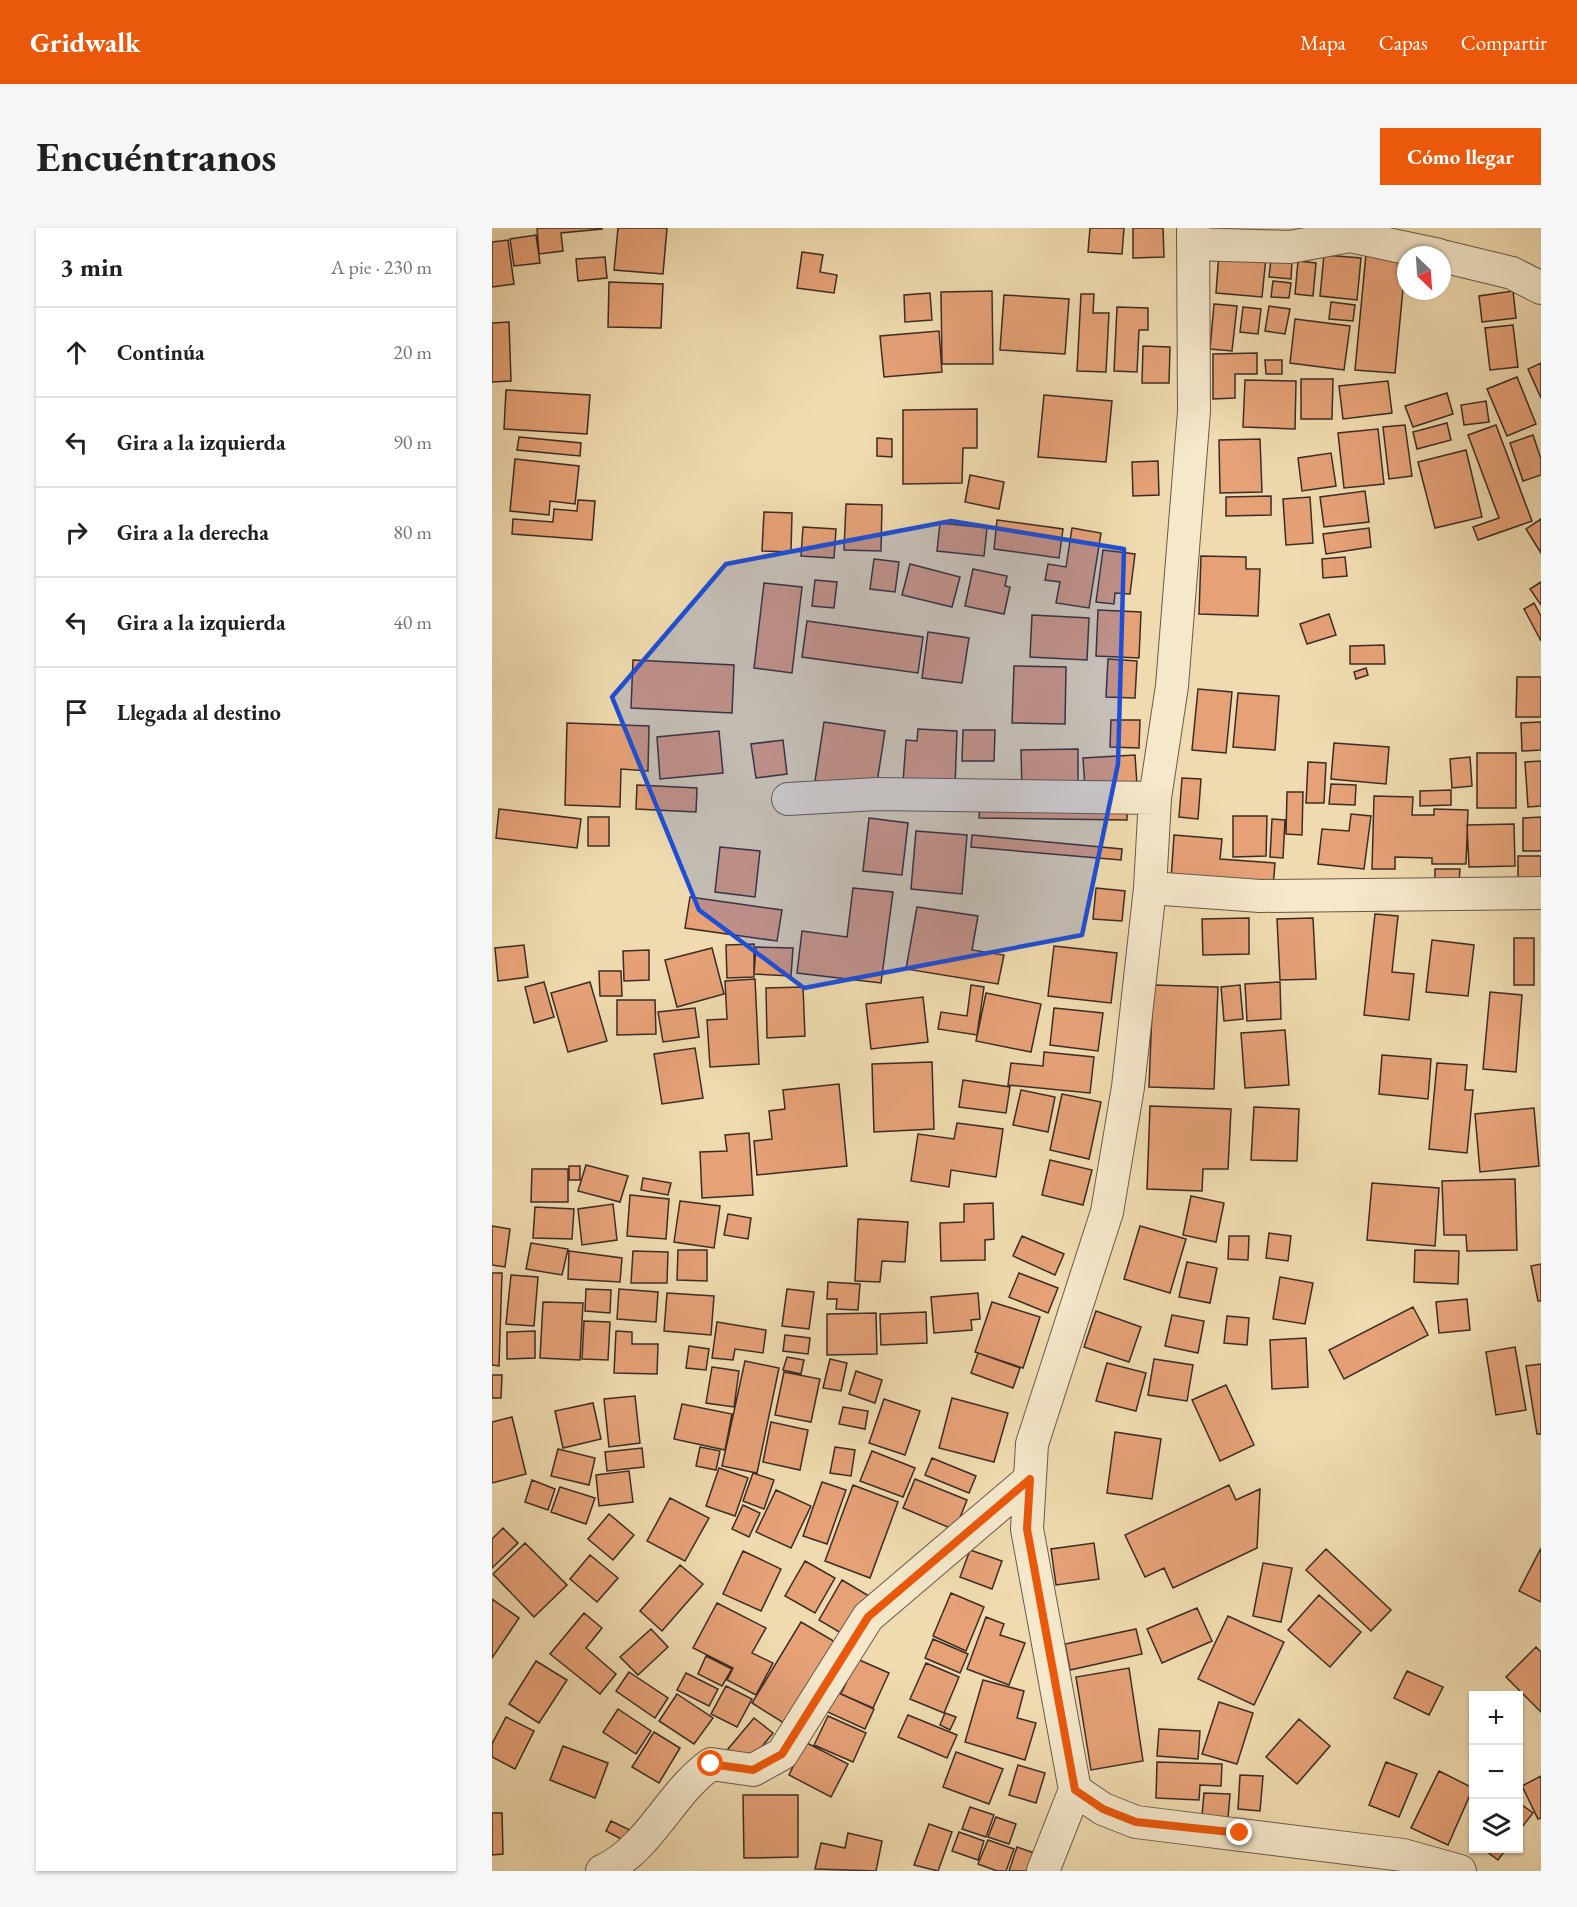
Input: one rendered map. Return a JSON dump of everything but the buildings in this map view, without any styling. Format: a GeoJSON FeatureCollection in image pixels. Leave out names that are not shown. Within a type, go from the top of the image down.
{"type":"FeatureCollection","features":[{"type":"Feature","properties":{"kind":"street"},"geometry":{"type":"LineString","coordinates":[[1043,1871],[1075,1790],[1027,1529],[1032,1444],[1107,1212],[1128,1088],[1150,888],[1155,798],[1172,686],[1194,411],[1193,236],[1290,247],[1350,236],[1397,246]]}},
{"type":"Feature","properties":{"kind":"street"},"geometry":{"type":"LineString","coordinates":[[1451,258],[1512,273],[1541,288]]}},
{"type":"Feature","properties":{"kind":"street"},"geometry":{"type":"LineString","coordinates":[[788,799],[877,794],[1155,798]]}},
{"type":"Feature","properties":{"kind":"street"},"geometry":{"type":"LineString","coordinates":[[1150,888],[1260,896],[1541,893]]}},
{"type":"Feature","properties":{"kind":"street"},"geometry":{"type":"LineString","coordinates":[[602,1871],[616,1865],[647,1836],[693,1777],[711,1764],[753,1770],[782,1754],[868,1617],[1030,1479]]}},
{"type":"Feature","properties":{"kind":"street"},"geometry":{"type":"LineString","coordinates":[[1075,1790],[1103,1809],[1136,1822],[1403,1855],[1460,1871]]}},
{"type":"Feature","properties":{"kind":"highlighted area"},"geometry":{"type":"Polygon","coordinates":[[[951,521],[1124,549],[1118,764],[1082,935],[804,988],[699,910],[612,697],[726,564],[951,521]]]}},
{"type":"Feature","properties":{"kind":"route"},"geometry":{"type":"LineString","coordinates":[[711,1764],[753,1770],[782,1754],[868,1617],[1030,1479],[1027,1529],[1056,1701],[1075,1790],[1103,1809],[1136,1822],[1240,1833]]}}]}
